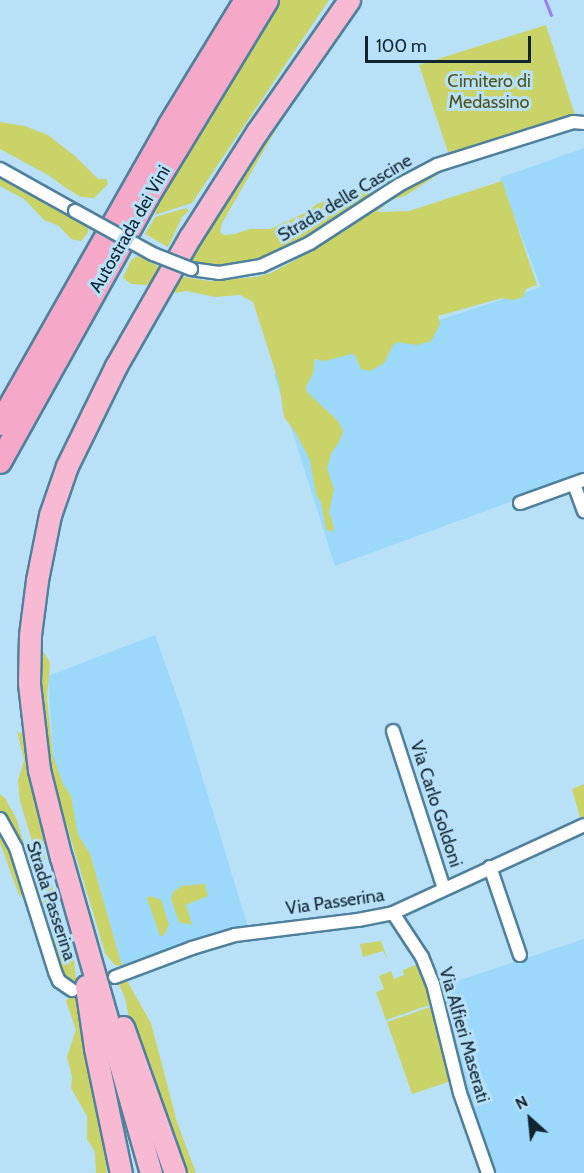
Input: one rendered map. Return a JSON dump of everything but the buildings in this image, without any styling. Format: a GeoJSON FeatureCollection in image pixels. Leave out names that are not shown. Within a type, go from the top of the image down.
{"type":"FeatureCollection","features":[{"type":"Feature","properties":{"kind":"highway","name":"Autostrada dei Vini"},"geometry":{"type":"LineString","coordinates":[[0,424],[169,126],[246,0]]}},
{"type":"Feature","properties":{"kind":"highway","name":"Autostrada dei Vini"},"geometry":{"type":"LineString","coordinates":[[0,462],[148,196],[267,0]]}},
{"type":"Feature","properties":{"kind":"highway"},"geometry":{"type":"LineString","coordinates":[[151,1173],[39,770],[31,721],[30,635],[37,580],[50,515],[78,439],[137,329],[190,237],[257,132],[349,0]]}},
{"type":"Feature","properties":{"kind":"highway"},"geometry":{"type":"LineString","coordinates":[[90,960],[85,976],[93,1037],[121,1173]]}},
{"type":"Feature","properties":{"kind":"highway"},"geometry":{"type":"LineString","coordinates":[[90,960],[101,966],[175,1173]]}},
{"type":"Feature","properties":{"kind":"street","name":"Strada delle Cascine"},"geometry":{"type":"LineString","coordinates":[[0,169],[153,254],[191,269],[232,273],[273,262],[310,243],[399,185],[437,165],[573,122],[584,123]]}},
{"type":"Feature","properties":{"kind":"street"},"geometry":{"type":"LineString","coordinates":[[520,503],[579,482],[584,512]]}},
{"type":"Feature","properties":{"kind":"street","name":"Via Carlo Goldoni"},"geometry":{"type":"LineString","coordinates":[[393,731],[444,889]]}},
{"type":"Feature","properties":{"kind":"street","name":"Strada Passerina"},"geometry":{"type":"LineString","coordinates":[[0,819],[16,848],[55,972],[59,981],[72,990]]}},
{"type":"Feature","properties":{"kind":"street","name":"Via Passerina"},"geometry":{"type":"LineString","coordinates":[[115,976],[235,935],[358,920],[393,912],[584,825]]}},
{"type":"Feature","properties":{"kind":"street"},"geometry":{"type":"LineString","coordinates":[[490,867],[520,955]]}},
{"type":"Feature","properties":{"kind":"street","name":"Via Alfieri Maserati"},"geometry":{"type":"LineString","coordinates":[[393,912],[422,957],[433,984],[460,1093],[488,1173]]}},
{"type":"Feature","properties":{"kind":"shaded area"},"geometry":{"type":"Polygon","coordinates":[[[584,148],[584,475],[335,566],[274,374],[541,287],[500,180],[502,177],[584,148]]]}},
{"type":"Feature","properties":{"kind":"shaded area"},"geometry":{"type":"Polygon","coordinates":[[[155,635],[185,720],[248,927],[123,970],[54,767],[48,676],[155,635]]]}},
{"type":"Feature","properties":{"kind":"shaded area"},"geometry":{"type":"Polygon","coordinates":[[[584,939],[584,1173],[492,1173],[469,1109],[439,987],[584,939]]]}},
{"type":"Feature","properties":{"kind":"green space"},"geometry":{"type":"Polygon","coordinates":[[[278,0],[329,0],[192,203],[155,215],[161,192],[278,0]]]}},
{"type":"Feature","properties":{"kind":"green space","name":"Cimitero di Medassino"},"geometry":{"type":"Polygon","coordinates":[[[546,25],[575,115],[449,155],[419,65],[546,25]]]}},
{"type":"Feature","properties":{"kind":"green space"},"geometry":{"type":"Polygon","coordinates":[[[289,107],[222,223],[220,232],[224,235],[250,229],[270,229],[305,213],[317,204],[379,184],[364,201],[336,217],[331,224],[264,260],[240,266],[231,263],[204,268],[193,264],[189,256],[213,225],[244,172],[289,107]]]}},
{"type":"Feature","properties":{"kind":"green space"},"geometry":{"type":"Polygon","coordinates":[[[0,122],[25,126],[48,135],[75,156],[98,179],[106,179],[108,184],[94,198],[81,197],[48,175],[0,149],[0,122]]]}},
{"type":"Feature","properties":{"kind":"green space"},"geometry":{"type":"Polygon","coordinates":[[[451,165],[455,168],[445,170],[405,196],[390,200],[377,212],[409,211],[502,181],[537,285],[526,289],[523,297],[513,300],[502,298],[438,316],[440,324],[431,341],[417,345],[397,342],[393,345],[384,363],[370,371],[361,369],[355,355],[351,354],[325,361],[315,359],[313,374],[306,387],[307,392],[338,421],[343,431],[331,454],[327,469],[334,489],[329,512],[334,528],[332,532],[326,529],[321,502],[316,494],[310,460],[296,433],[284,417],[279,383],[253,302],[240,295],[215,297],[187,291],[175,293],[173,283],[177,276],[209,281],[256,277],[271,273],[299,258],[356,220],[364,212],[420,178],[451,165]]]}},
{"type":"Feature","properties":{"kind":"green space"},"geometry":{"type":"Polygon","coordinates":[[[0,176],[36,198],[71,213],[88,228],[88,233],[81,241],[71,239],[59,226],[44,220],[24,199],[0,186],[0,176]]]}},
{"type":"Feature","properties":{"kind":"green space"},"geometry":{"type":"Polygon","coordinates":[[[186,208],[189,211],[182,217],[168,247],[145,234],[155,217],[186,208]]]}},
{"type":"Feature","properties":{"kind":"green space"},"geometry":{"type":"Polygon","coordinates":[[[138,256],[157,265],[154,280],[148,285],[131,284],[123,278],[131,260],[138,256]]]}},
{"type":"Feature","properties":{"kind":"green space"},"geometry":{"type":"Polygon","coordinates":[[[44,652],[50,663],[47,698],[53,756],[63,784],[71,796],[78,835],[90,854],[122,966],[115,965],[105,953],[50,769],[41,707],[40,654],[44,652]]]}},
{"type":"Feature","properties":{"kind":"green space"},"geometry":{"type":"Polygon","coordinates":[[[17,731],[25,736],[34,793],[41,818],[46,869],[55,894],[66,940],[74,958],[76,982],[70,983],[59,966],[49,914],[35,881],[38,861],[20,801],[18,781],[24,760],[17,731]]]}},
{"type":"Feature","properties":{"kind":"green space"},"geometry":{"type":"Polygon","coordinates":[[[584,784],[584,820],[581,821],[572,789],[584,784]]]}},
{"type":"Feature","properties":{"kind":"green space"},"geometry":{"type":"Polygon","coordinates":[[[0,794],[5,798],[17,820],[29,862],[25,863],[8,821],[0,811],[0,794]]]}},
{"type":"Feature","properties":{"kind":"green space"},"geometry":{"type":"Polygon","coordinates":[[[0,827],[12,851],[24,896],[19,895],[0,843],[0,827]]]}},
{"type":"Feature","properties":{"kind":"green space"},"geometry":{"type":"Polygon","coordinates":[[[205,884],[208,896],[186,905],[192,925],[179,922],[171,899],[173,892],[182,886],[205,884]]]}},
{"type":"Feature","properties":{"kind":"green space"},"geometry":{"type":"Polygon","coordinates":[[[150,896],[161,900],[169,925],[164,935],[160,936],[147,898],[150,896]]]}},
{"type":"Feature","properties":{"kind":"green space"},"geometry":{"type":"Polygon","coordinates":[[[381,941],[388,961],[383,951],[363,957],[360,944],[381,941]]]}},
{"type":"Feature","properties":{"kind":"green space"},"geometry":{"type":"Polygon","coordinates":[[[418,964],[432,1004],[386,1020],[376,992],[384,989],[379,976],[391,971],[394,979],[404,975],[403,970],[418,964]]]}},
{"type":"Feature","properties":{"kind":"green space"},"geometry":{"type":"Polygon","coordinates":[[[126,979],[151,1023],[177,1122],[196,1173],[187,1173],[151,1065],[130,1023],[125,998],[117,980],[126,979]]]}},
{"type":"Feature","properties":{"kind":"green space"},"geometry":{"type":"Polygon","coordinates":[[[72,994],[81,995],[106,1153],[107,1173],[96,1173],[95,1152],[87,1139],[87,1116],[71,1088],[72,1077],[67,1057],[76,1030],[66,1001],[72,994]]]}},
{"type":"Feature","properties":{"kind":"green space"},"geometry":{"type":"Polygon","coordinates":[[[433,1006],[451,1081],[412,1094],[387,1022],[433,1006]]]}},
{"type":"Feature","properties":{"kind":"waterway"},"geometry":{"type":"LineString","coordinates":[[545,0],[551,15]]}}]}
